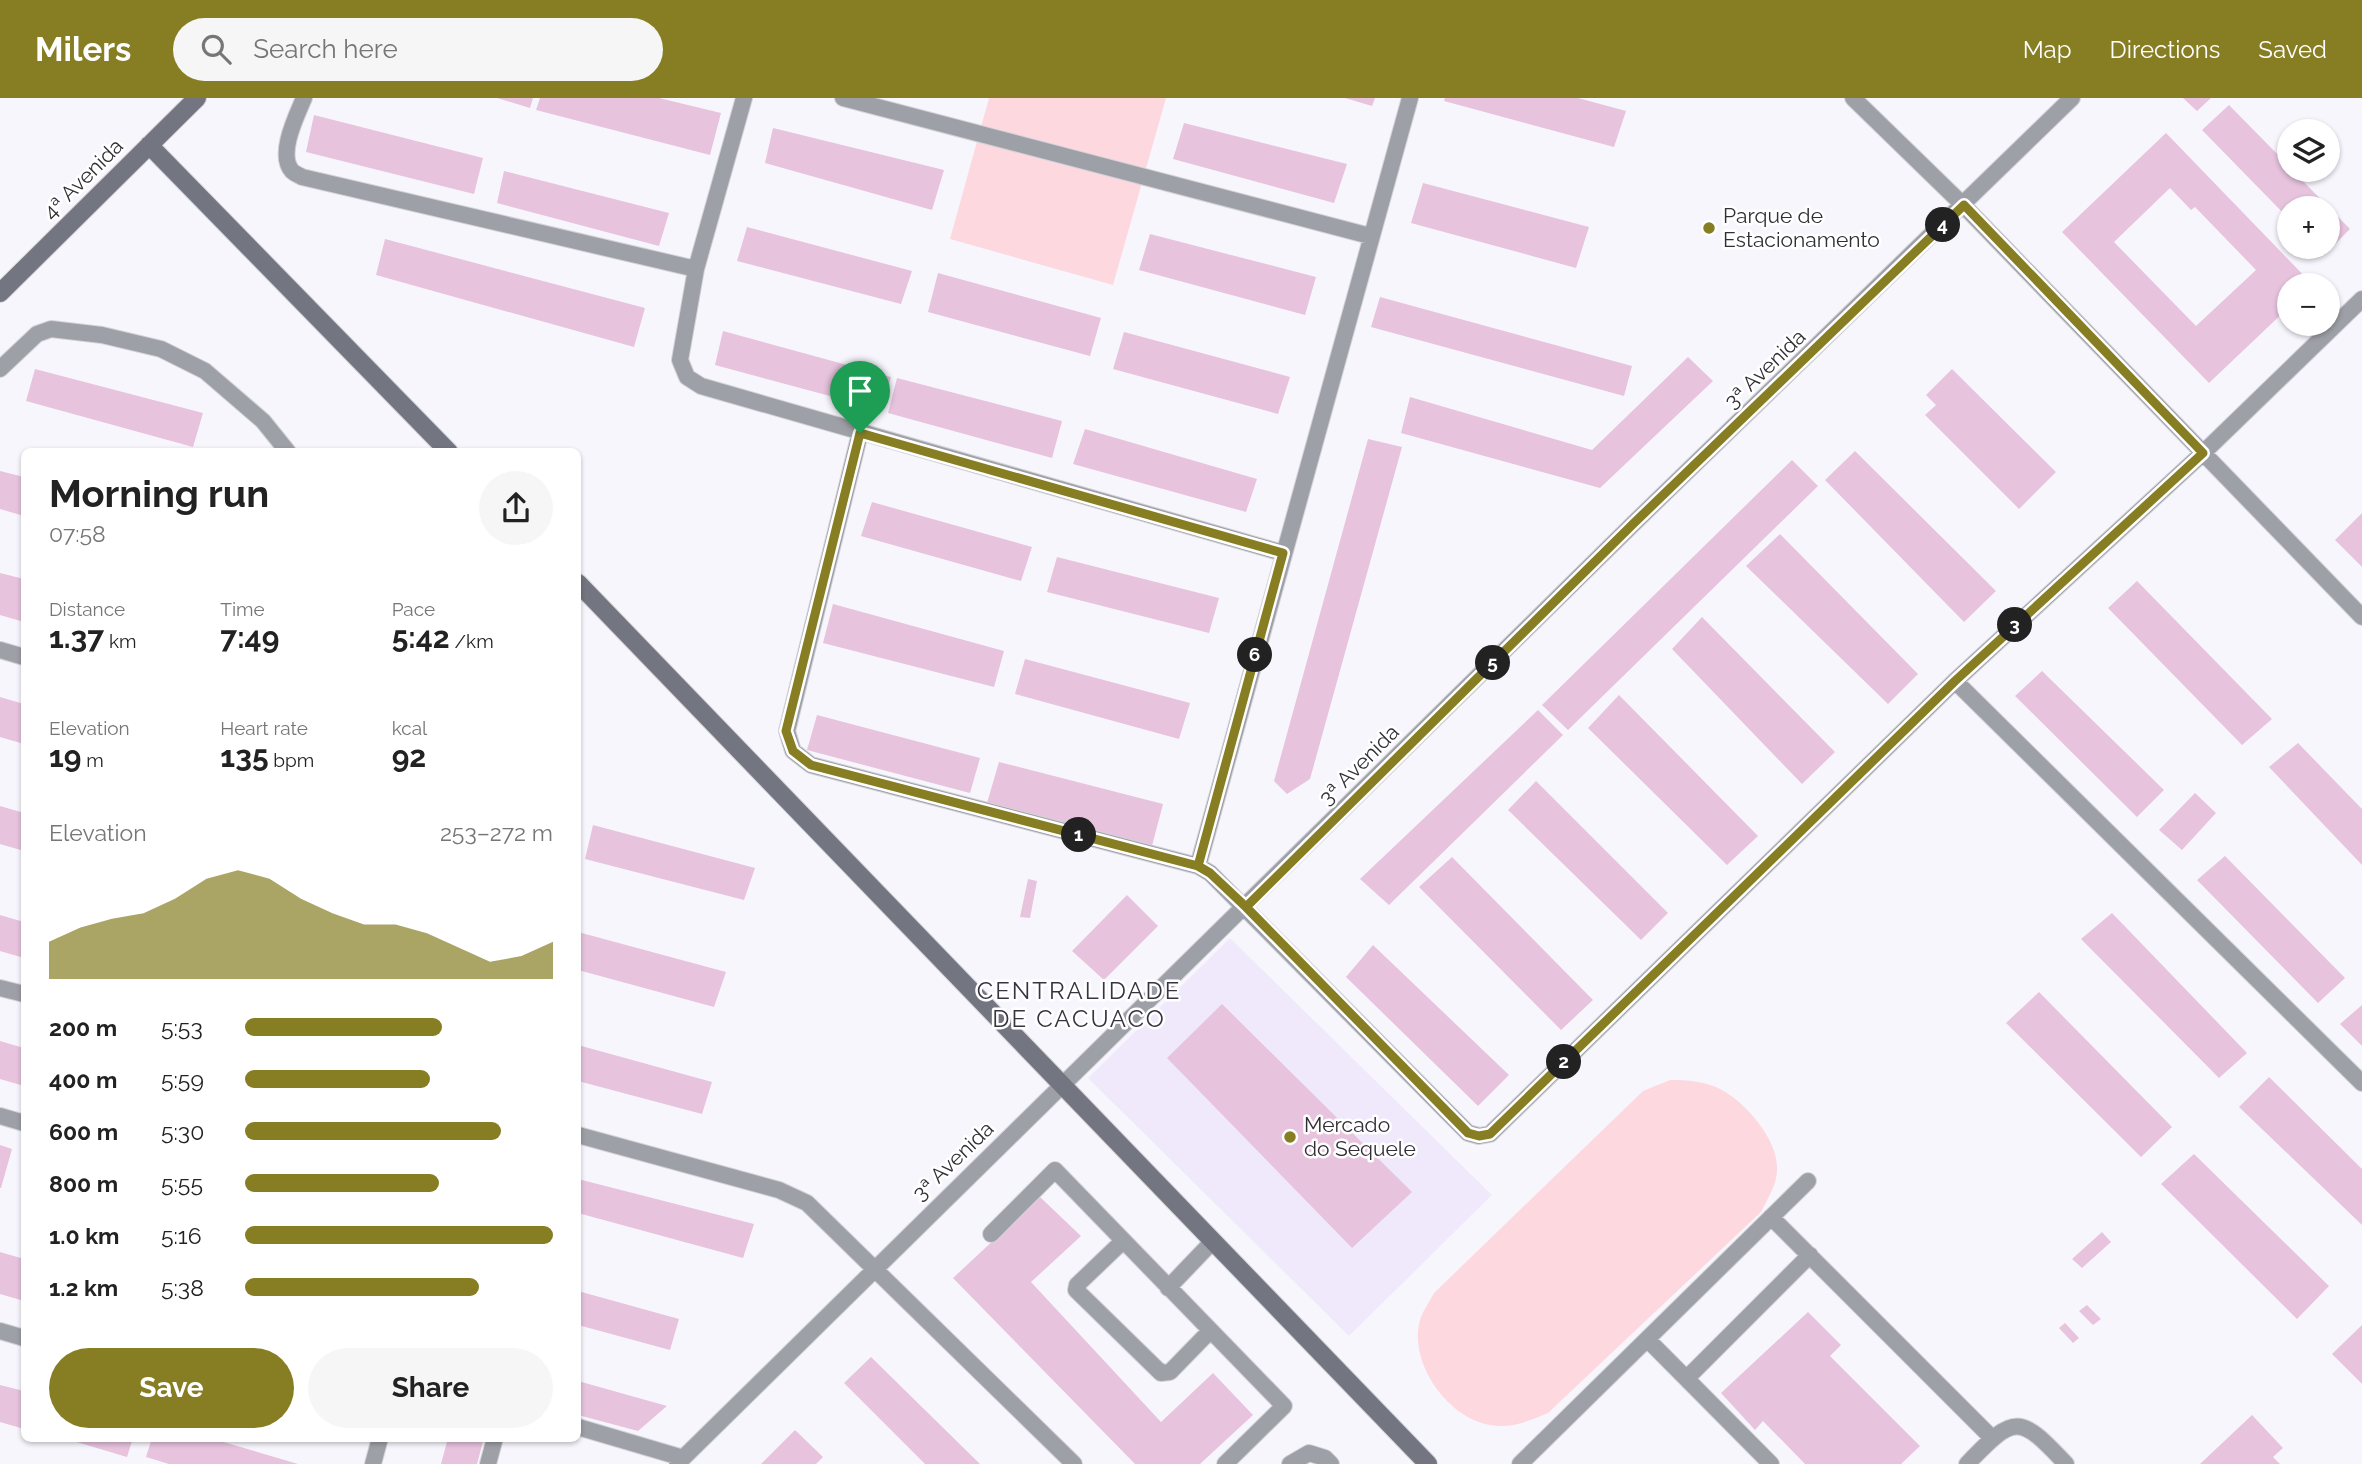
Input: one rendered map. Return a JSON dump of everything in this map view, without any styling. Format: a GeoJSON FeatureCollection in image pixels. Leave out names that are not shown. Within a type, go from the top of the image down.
{"type":"FeatureCollection","features":[{"type":"Feature","properties":{"kind":"street","name":"4ª Avenida"},"geometry":{"type":"LineString","coordinates":[[0,293],[197,98]]}},
{"type":"Feature","properties":{"kind":"street"},"geometry":{"type":"LineString","coordinates":[[304,98],[291,131],[286,158],[292,171],[302,177],[696,269]]}},
{"type":"Feature","properties":{"kind":"street"},"geometry":{"type":"LineString","coordinates":[[744,98],[696,269],[681,360],[687,377],[701,386],[860,433],[1283,553]]}},
{"type":"Feature","properties":{"kind":"street"},"geometry":{"type":"LineString","coordinates":[[843,98],[1370,236]]}},
{"type":"Feature","properties":{"kind":"street"},"geometry":{"type":"LineString","coordinates":[[1198,866],[1410,98]]}},
{"type":"Feature","properties":{"kind":"street"},"geometry":{"type":"LineString","coordinates":[[1853,98],[1964,205],[2362,617]]}},
{"type":"Feature","properties":{"kind":"street","name":"3ª Avenida"},"geometry":{"type":"LineString","coordinates":[[680,1461],[1633,524],[2073,98]]}},
{"type":"Feature","properties":{"kind":"street"},"geometry":{"type":"LineString","coordinates":[[149,145],[445,448]]}},
{"type":"Feature","properties":{"kind":"street"},"geometry":{"type":"LineString","coordinates":[[860,433],[786,731],[793,751],[811,765],[1198,866],[1210,873],[1246,907],[1468,1133],[1479,1136],[1490,1134],[1955,681],[2203,453],[2362,299]]}},
{"type":"Feature","properties":{"kind":"street"},"geometry":{"type":"LineString","coordinates":[[0,369],[37,334],[51,329],[102,335],[161,349],[205,371],[263,421],[285,448]]}},
{"type":"Feature","properties":{"kind":"street"},"geometry":{"type":"LineString","coordinates":[[581,586],[1428,1464]]}},
{"type":"Feature","properties":{"kind":"street"},"geometry":{"type":"LineString","coordinates":[[0,650],[21,656]]}},
{"type":"Feature","properties":{"kind":"street"},"geometry":{"type":"LineString","coordinates":[[1955,681],[2362,1083]]}},
{"type":"Feature","properties":{"kind":"street"},"geometry":{"type":"LineString","coordinates":[[0,988],[21,993]]}},
{"type":"Feature","properties":{"kind":"street"},"geometry":{"type":"LineString","coordinates":[[0,1116],[21,1122]]}},
{"type":"Feature","properties":{"kind":"street"},"geometry":{"type":"LineString","coordinates":[[581,1136],[779,1190],[807,1203],[1074,1464]]}},
{"type":"Feature","properties":{"kind":"street"},"geometry":{"type":"LineString","coordinates":[[991,1234],[1055,1170],[1284,1406],[1225,1464]]}},
{"type":"Feature","properties":{"kind":"street"},"geometry":{"type":"LineString","coordinates":[[1520,1464],[1808,1181]]}},
{"type":"Feature","properties":{"kind":"street"},"geometry":{"type":"LineString","coordinates":[[1771,1217],[1992,1438]]}},
{"type":"Feature","properties":{"kind":"street"},"geometry":{"type":"LineString","coordinates":[[1123,1241],[1077,1284],[1076,1290],[1161,1373],[1170,1372],[1210,1331]]}},
{"type":"Feature","properties":{"kind":"street"},"geometry":{"type":"LineString","coordinates":[[1168,1288],[1213,1241]]}},
{"type":"Feature","properties":{"kind":"street"},"geometry":{"type":"LineString","coordinates":[[1688,1378],[1810,1255]]}},
{"type":"Feature","properties":{"kind":"street"},"geometry":{"type":"LineString","coordinates":[[0,1331],[21,1337]]}},
{"type":"Feature","properties":{"kind":"street"},"geometry":{"type":"LineString","coordinates":[[1648,1340],[1771,1464]]}},
{"type":"Feature","properties":{"kind":"street"},"geometry":{"type":"LineString","coordinates":[[1967,1464],[1992,1438],[2010,1427],[2022,1426],[2036,1433],[2066,1464]]}},
{"type":"Feature","properties":{"kind":"street"},"geometry":{"type":"LineString","coordinates":[[581,1428],[680,1461]]}},
{"type":"Feature","properties":{"kind":"street"},"geometry":{"type":"LineString","coordinates":[[373,1464],[379,1442]]}},
{"type":"Feature","properties":{"kind":"street"},"geometry":{"type":"LineString","coordinates":[[488,1464],[494,1442]]}},
{"type":"Feature","properties":{"kind":"street"},"geometry":{"type":"LineString","coordinates":[[1290,1464],[1309,1453],[1325,1458],[1331,1464]]}},
{"type":"Feature","properties":{"kind":"shaded area"},"geometry":{"type":"Polygon","coordinates":[[[989,98],[1166,98],[1113,285],[950,239],[989,98]]]}},
{"type":"Feature","properties":{"kind":"shaded area","name":"Mercado do Sequele"},"geometry":{"type":"Polygon","coordinates":[[[1230,938],[1492,1195],[1349,1336],[1088,1078],[1230,938]]]}},
{"type":"Feature","properties":{"kind":"shaded area"},"geometry":{"type":"Polygon","coordinates":[[[1670,1080],[1716,1087],[1741,1104],[1766,1134],[1776,1156],[1777,1173],[1761,1212],[1548,1413],[1520,1424],[1498,1426],[1474,1420],[1459,1411],[1434,1385],[1419,1351],[1421,1317],[1434,1293],[1643,1091],[1670,1080]]]}},
{"type":"Feature","properties":{"kind":"building"},"geometry":{"type":"Polygon","coordinates":[[[497,98],[533,98],[530,108],[497,98]]]}},
{"type":"Feature","properties":{"kind":"building"},"geometry":{"type":"Polygon","coordinates":[[[540,98],[659,98],[721,113],[710,155],[536,110],[540,98]]]}},
{"type":"Feature","properties":{"kind":"building"},"geometry":{"type":"Polygon","coordinates":[[[1345,98],[1375,98],[1372,106],[1345,98]]]}},
{"type":"Feature","properties":{"kind":"building"},"geometry":{"type":"Polygon","coordinates":[[[1445,98],[1578,98],[1626,111],[1614,147],[1444,101],[1445,98]]]}},
{"type":"Feature","properties":{"kind":"building"},"geometry":{"type":"Polygon","coordinates":[[[2183,98],[2211,98],[2197,111],[2183,98]]]}},
{"type":"Feature","properties":{"kind":"building"},"geometry":{"type":"Polygon","coordinates":[[[2229,105],[2277,154],[2277,182],[2304,182],[2318,196],[2277,196],[2277,207],[2202,130],[2229,105]]]}},
{"type":"Feature","properties":{"kind":"building"},"geometry":{"type":"Polygon","coordinates":[[[314,115],[483,158],[474,194],[306,152],[314,115]]]}},
{"type":"Feature","properties":{"kind":"building"},"geometry":{"type":"Polygon","coordinates":[[[1184,123],[1347,164],[1334,203],[1173,159],[1184,123]]]}},
{"type":"Feature","properties":{"kind":"building"},"geometry":{"type":"Polygon","coordinates":[[[773,128],[944,170],[932,210],[765,163],[773,128]]]}},
{"type":"Feature","properties":{"kind":"building"},"geometry":{"type":"Polygon","coordinates":[[[2166,133],[2277,248],[2277,259],[2288,259],[2301,273],[2277,273],[2277,318],[2209,383],[2062,232],[2166,133]],[[2170,188],[2114,242],[2196,326],[2256,270],[2195,207],[2191,210],[2170,188]]]}},
{"type":"Feature","properties":{"kind":"building"},"geometry":{"type":"Polygon","coordinates":[[[504,171],[669,213],[659,246],[497,203],[504,171]]]}},
{"type":"Feature","properties":{"kind":"building"},"geometry":{"type":"Polygon","coordinates":[[[1423,183],[1589,227],[1576,268],[1411,223],[1423,183]]]}},
{"type":"Feature","properties":{"kind":"building"},"geometry":{"type":"Polygon","coordinates":[[[2340,219],[2350,229],[2340,239],[2340,219]]]}},
{"type":"Feature","properties":{"kind":"building"},"geometry":{"type":"Polygon","coordinates":[[[747,227],[912,271],[901,304],[737,261],[747,227]]]}},
{"type":"Feature","properties":{"kind":"building"},"geometry":{"type":"Polygon","coordinates":[[[1150,234],[1316,277],[1305,315],[1139,270],[1150,234]]]}},
{"type":"Feature","properties":{"kind":"building"},"geometry":{"type":"Polygon","coordinates":[[[385,239],[645,308],[634,347],[376,275],[385,239]]]}},
{"type":"Feature","properties":{"kind":"building"},"geometry":{"type":"Polygon","coordinates":[[[938,273],[1101,318],[1090,356],[928,312],[938,273]]]}},
{"type":"Feature","properties":{"kind":"building"},"geometry":{"type":"Polygon","coordinates":[[[1380,297],[1632,366],[1624,396],[1371,327],[1380,297]]]}},
{"type":"Feature","properties":{"kind":"building"},"geometry":{"type":"Polygon","coordinates":[[[723,331],[891,377],[882,410],[715,365],[723,331]]]}},
{"type":"Feature","properties":{"kind":"building"},"geometry":{"type":"Polygon","coordinates":[[[1124,332],[1290,377],[1278,414],[1113,369],[1124,332]]]}},
{"type":"Feature","properties":{"kind":"building"},"geometry":{"type":"Polygon","coordinates":[[[1688,357],[1713,381],[1600,488],[1401,433],[1410,397],[1592,450],[1688,357]]]}},
{"type":"Feature","properties":{"kind":"building"},"geometry":{"type":"Polygon","coordinates":[[[35,369],[203,413],[193,447],[26,401],[35,369]]]}},
{"type":"Feature","properties":{"kind":"building"},"geometry":{"type":"Polygon","coordinates":[[[1952,369],[2056,472],[2019,509],[1925,415],[1936,405],[1926,395],[1952,369]]]}},
{"type":"Feature","properties":{"kind":"building"},"geometry":{"type":"Polygon","coordinates":[[[897,378],[1062,421],[1052,458],[888,413],[897,378]]]}},
{"type":"Feature","properties":{"kind":"building"},"geometry":{"type":"Polygon","coordinates":[[[1085,429],[1257,479],[1246,512],[1073,464],[1085,429]]]}},
{"type":"Feature","properties":{"kind":"building"},"geometry":{"type":"Polygon","coordinates":[[[1368,439],[1402,447],[1310,779],[1287,794],[1274,781],[1368,439]]]}},
{"type":"Feature","properties":{"kind":"building"},"geometry":{"type":"Polygon","coordinates":[[[1855,451],[1996,591],[1964,622],[1825,480],[1855,451]]]}},
{"type":"Feature","properties":{"kind":"building"},"geometry":{"type":"Polygon","coordinates":[[[1792,460],[1818,486],[1568,730],[1542,705],[1792,460]]]}},
{"type":"Feature","properties":{"kind":"building"},"geometry":{"type":"Polygon","coordinates":[[[0,471],[21,476],[21,515],[0,509],[0,471]]]}},
{"type":"Feature","properties":{"kind":"building"},"geometry":{"type":"Polygon","coordinates":[[[872,502],[1032,547],[1021,581],[861,536],[872,502]]]}},
{"type":"Feature","properties":{"kind":"building"},"geometry":{"type":"Polygon","coordinates":[[[2362,513],[2362,567],[2335,540],[2362,513]]]}},
{"type":"Feature","properties":{"kind":"building"},"geometry":{"type":"Polygon","coordinates":[[[1780,534],[1918,674],[1888,704],[1746,566],[1780,534]]]}},
{"type":"Feature","properties":{"kind":"building"},"geometry":{"type":"Polygon","coordinates":[[[1057,557],[1219,598],[1209,633],[1047,592],[1057,557]]]}},
{"type":"Feature","properties":{"kind":"building"},"geometry":{"type":"Polygon","coordinates":[[[0,573],[21,578],[21,621],[0,615],[0,573]]]}},
{"type":"Feature","properties":{"kind":"building"},"geometry":{"type":"Polygon","coordinates":[[[2137,581],[2272,719],[2242,745],[2108,608],[2137,581]]]}},
{"type":"Feature","properties":{"kind":"building"},"geometry":{"type":"Polygon","coordinates":[[[833,604],[1004,651],[994,687],[823,643],[833,604]]]}},
{"type":"Feature","properties":{"kind":"building"},"geometry":{"type":"Polygon","coordinates":[[[1702,617],[1835,752],[1802,784],[1672,649],[1702,617]]]}},
{"type":"Feature","properties":{"kind":"building"},"geometry":{"type":"Polygon","coordinates":[[[1025,659],[1190,703],[1179,739],[1015,694],[1025,659]]]}},
{"type":"Feature","properties":{"kind":"building"},"geometry":{"type":"Polygon","coordinates":[[[2042,671],[2164,790],[2137,817],[2015,696],[2042,671]]]}},
{"type":"Feature","properties":{"kind":"building"},"geometry":{"type":"Polygon","coordinates":[[[1619,695],[1758,836],[1727,865],[1588,728],[1619,695]]]}},
{"type":"Feature","properties":{"kind":"building"},"geometry":{"type":"Polygon","coordinates":[[[0,697],[21,703],[21,743],[0,737],[0,697]]]}},
{"type":"Feature","properties":{"kind":"building"},"geometry":{"type":"Polygon","coordinates":[[[1538,710],[1563,735],[1389,905],[1360,879],[1538,710]]]}},
{"type":"Feature","properties":{"kind":"building"},"geometry":{"type":"Polygon","coordinates":[[[817,715],[980,758],[970,793],[807,750],[817,715]]]}},
{"type":"Feature","properties":{"kind":"building"},"geometry":{"type":"Polygon","coordinates":[[[2298,743],[2362,809],[2362,865],[2269,767],[2298,743]]]}},
{"type":"Feature","properties":{"kind":"building"},"geometry":{"type":"Polygon","coordinates":[[[999,762],[1163,804],[1152,846],[987,803],[999,762]]]}},
{"type":"Feature","properties":{"kind":"building"},"geometry":{"type":"Polygon","coordinates":[[[1536,781],[1668,913],[1641,940],[1508,810],[1536,781]]]}},
{"type":"Feature","properties":{"kind":"building"},"geometry":{"type":"Polygon","coordinates":[[[2195,793],[2216,813],[2182,850],[2159,830],[2195,793]]]}},
{"type":"Feature","properties":{"kind":"building"},"geometry":{"type":"Polygon","coordinates":[[[0,806],[21,812],[21,850],[0,844],[0,806]]]}},
{"type":"Feature","properties":{"kind":"building"},"geometry":{"type":"Polygon","coordinates":[[[593,825],[755,868],[744,900],[585,859],[593,825]]]}},
{"type":"Feature","properties":{"kind":"building"},"geometry":{"type":"Polygon","coordinates":[[[2225,856],[2345,978],[2318,1003],[2197,880],[2225,856]]]}},
{"type":"Feature","properties":{"kind":"building"},"geometry":{"type":"Polygon","coordinates":[[[1452,857],[1593,1000],[1561,1030],[1419,887],[1452,857]]]}},
{"type":"Feature","properties":{"kind":"building"},"geometry":{"type":"Polygon","coordinates":[[[1028,879],[1037,881],[1030,918],[1020,917],[1028,879]]]}},
{"type":"Feature","properties":{"kind":"building"},"geometry":{"type":"Polygon","coordinates":[[[1127,895],[1158,926],[1104,980],[1072,951],[1127,895]]]}},
{"type":"Feature","properties":{"kind":"building"},"geometry":{"type":"Polygon","coordinates":[[[2112,913],[2247,1053],[2219,1078],[2081,939],[2112,913]]]}},
{"type":"Feature","properties":{"kind":"building"},"geometry":{"type":"Polygon","coordinates":[[[0,915],[21,921],[21,957],[0,951],[0,915]]]}},
{"type":"Feature","properties":{"kind":"building"},"geometry":{"type":"Polygon","coordinates":[[[581,933],[726,972],[714,1007],[581,971],[581,933]]]}},
{"type":"Feature","properties":{"kind":"building"},"geometry":{"type":"Polygon","coordinates":[[[1373,945],[1509,1075],[1478,1106],[1346,977],[1373,945]]]}},
{"type":"Feature","properties":{"kind":"building"},"geometry":{"type":"Polygon","coordinates":[[[2039,992],[2172,1127],[2141,1157],[2006,1023],[2039,992]]]}},
{"type":"Feature","properties":{"kind":"building"},"geometry":{"type":"Polygon","coordinates":[[[1222,1004],[1412,1192],[1352,1248],[1167,1058],[1222,1004]]]}},
{"type":"Feature","properties":{"kind":"building"},"geometry":{"type":"Polygon","coordinates":[[[2362,1005],[2362,1046],[2340,1024],[2362,1005]]]}},
{"type":"Feature","properties":{"kind":"building"},"geometry":{"type":"Polygon","coordinates":[[[0,1041],[21,1047],[21,1085],[0,1079],[0,1041]]]}},
{"type":"Feature","properties":{"kind":"building"},"geometry":{"type":"Polygon","coordinates":[[[581,1046],[712,1082],[702,1114],[581,1082],[581,1046]]]}},
{"type":"Feature","properties":{"kind":"building"},"geometry":{"type":"Polygon","coordinates":[[[2269,1077],[2362,1169],[2362,1225],[2239,1107],[2269,1077]]]}},
{"type":"Feature","properties":{"kind":"building"},"geometry":{"type":"Polygon","coordinates":[[[0,1145],[12,1149],[1,1188],[0,1188],[0,1145]]]}},
{"type":"Feature","properties":{"kind":"building"},"geometry":{"type":"Polygon","coordinates":[[[2194,1154],[2329,1286],[2297,1319],[2161,1184],[2194,1154]]]}},
{"type":"Feature","properties":{"kind":"building"},"geometry":{"type":"Polygon","coordinates":[[[581,1180],[754,1224],[743,1258],[581,1214],[581,1180]]]}},
{"type":"Feature","properties":{"kind":"building"},"geometry":{"type":"Polygon","coordinates":[[[1040,1197],[1081,1236],[1031,1282],[1161,1422],[1213,1373],[1253,1415],[1200,1464],[1135,1464],[953,1278],[1040,1197]]]}},
{"type":"Feature","properties":{"kind":"building"},"geometry":{"type":"Polygon","coordinates":[[[2102,1232],[2111,1242],[2082,1268],[2072,1259],[2102,1232]]]}},
{"type":"Feature","properties":{"kind":"building"},"geometry":{"type":"Polygon","coordinates":[[[0,1252],[21,1258],[21,1300],[0,1294],[0,1252]]]}},
{"type":"Feature","properties":{"kind":"building"},"geometry":{"type":"Polygon","coordinates":[[[581,1292],[679,1319],[670,1350],[581,1326],[581,1292]]]}},
{"type":"Feature","properties":{"kind":"building"},"geometry":{"type":"Polygon","coordinates":[[[2087,1305],[2101,1319],[2093,1325],[2079,1311],[2087,1305]]]}},
{"type":"Feature","properties":{"kind":"building"},"geometry":{"type":"Polygon","coordinates":[[[1808,1312],[1841,1345],[1830,1356],[1920,1446],[1901,1464],[1805,1464],[1763,1421],[1755,1430],[1721,1393],[1808,1312]]]}},
{"type":"Feature","properties":{"kind":"building"},"geometry":{"type":"Polygon","coordinates":[[[2065,1323],[2079,1338],[2073,1343],[2059,1328],[2065,1323]]]}},
{"type":"Feature","properties":{"kind":"building"},"geometry":{"type":"Polygon","coordinates":[[[2362,1325],[2362,1384],[2332,1354],[2362,1325]]]}},
{"type":"Feature","properties":{"kind":"building"},"geometry":{"type":"Polygon","coordinates":[[[871,1357],[980,1464],[925,1464],[844,1383],[871,1357]]]}},
{"type":"Feature","properties":{"kind":"building"},"geometry":{"type":"Polygon","coordinates":[[[581,1382],[667,1406],[638,1431],[581,1416],[581,1382]]]}},
{"type":"Feature","properties":{"kind":"building"},"geometry":{"type":"Polygon","coordinates":[[[0,1385],[21,1390],[21,1428],[0,1422],[0,1385]]]}},
{"type":"Feature","properties":{"kind":"building"},"geometry":{"type":"Polygon","coordinates":[[[2252,1415],[2283,1448],[2273,1457],[2280,1464],[2200,1464],[2252,1415]]]}},
{"type":"Feature","properties":{"kind":"building"},"geometry":{"type":"Polygon","coordinates":[[[795,1430],[823,1457],[816,1464],[761,1464],[795,1430]]]}},
{"type":"Feature","properties":{"kind":"building"},"geometry":{"type":"Polygon","coordinates":[[[76,1442],[132,1442],[127,1457],[76,1442]]]}},
{"type":"Feature","properties":{"kind":"building"},"geometry":{"type":"Polygon","coordinates":[[[151,1442],[224,1442],[298,1464],[169,1464],[146,1457],[151,1442]]]}},
{"type":"Feature","properties":{"kind":"building"},"geometry":{"type":"Polygon","coordinates":[[[447,1442],[483,1442],[477,1464],[441,1464],[447,1442]]]}},
{"type":"Feature","properties":{"kind":"place","name":"Parque de Estacionamento"},"geometry":{"type":"Point","coordinates":[1709,228]}},
{"type":"Feature","properties":{"kind":"place","name":"Mercado do Sequele"},"geometry":{"type":"Point","coordinates":[1290,1137]}},
{"type":"Feature","properties":{"kind":"district","name":"CENTRALIDADE DE CACUACO"},"geometry":{"type":"Point","coordinates":[1079,1005]}},
{"type":"Feature","properties":{"kind":"route"},"geometry":{"type":"LineString","coordinates":[[860,433],[786,731],[793,751],[811,765],[1198,866],[1210,873],[1246,907],[1468,1133],[1479,1136],[1490,1134],[1955,681],[2203,453],[1964,205],[1633,524],[1246,907],[1210,873],[1198,866],[1283,553],[860,433]]}}]}
